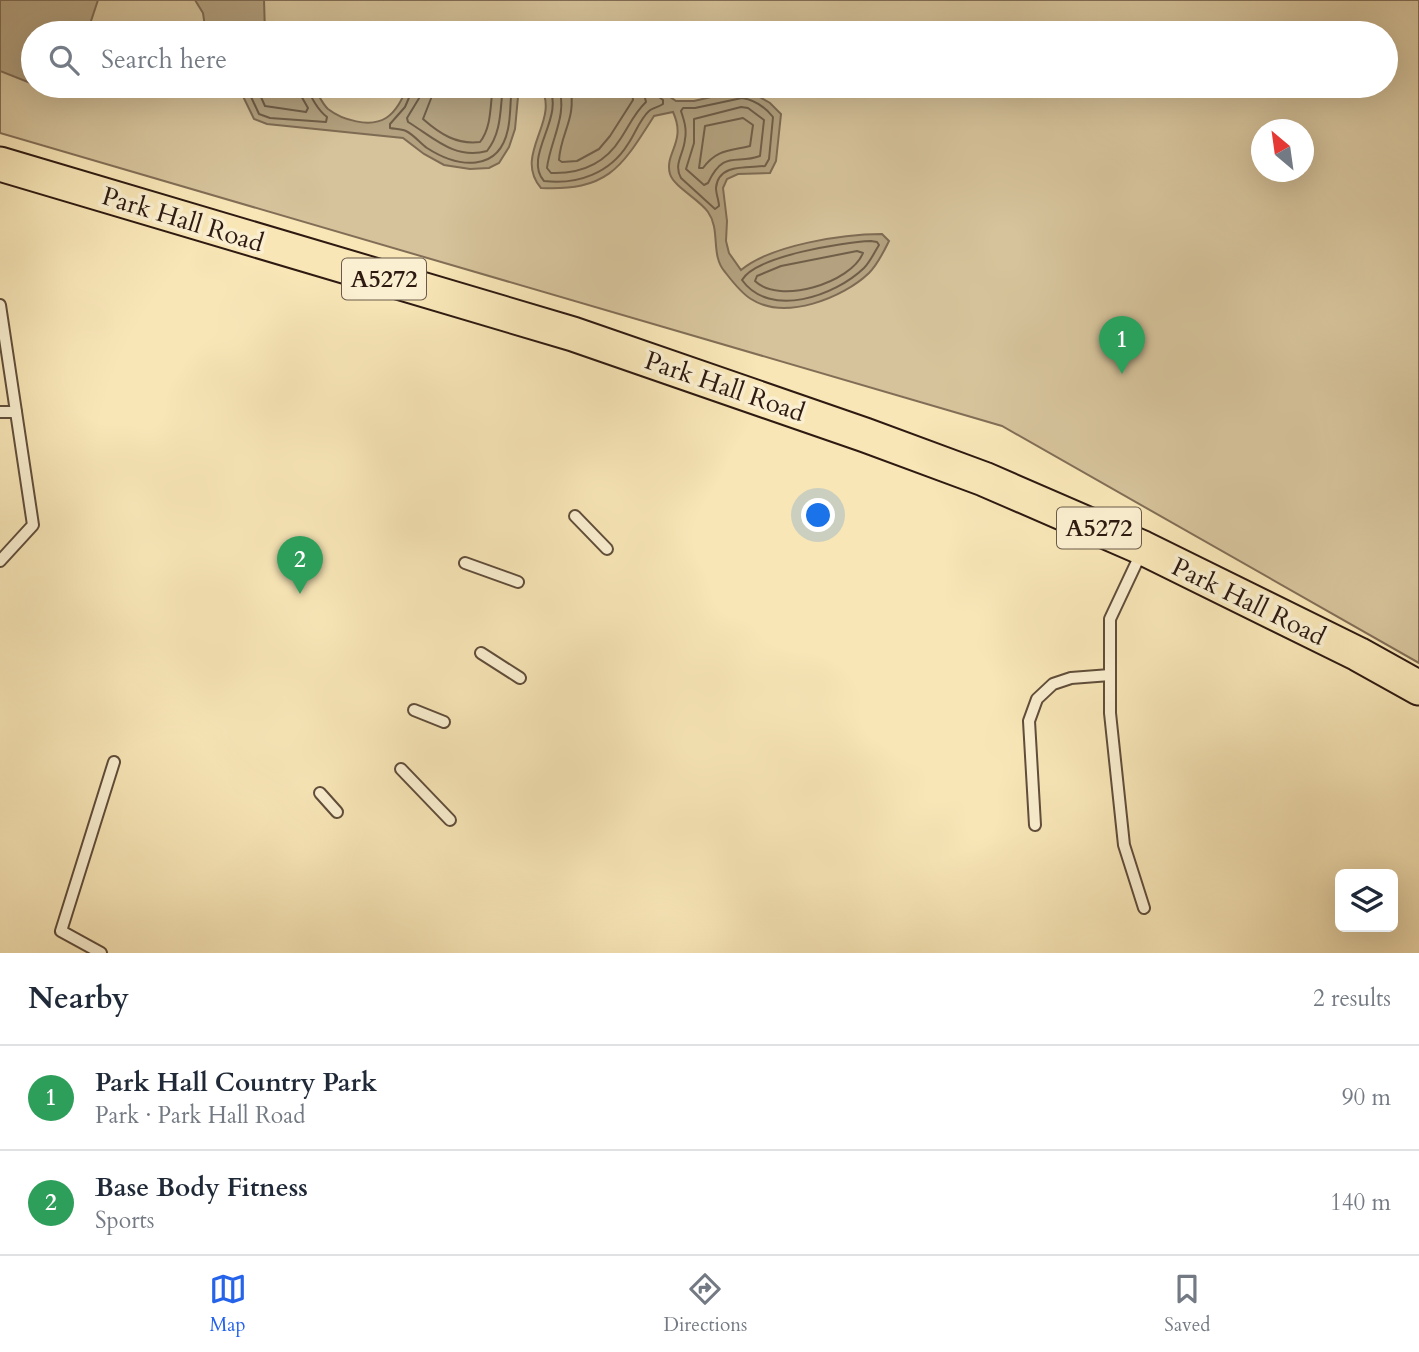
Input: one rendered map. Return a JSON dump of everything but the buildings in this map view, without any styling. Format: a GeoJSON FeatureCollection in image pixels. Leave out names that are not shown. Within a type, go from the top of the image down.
{"type":"FeatureCollection","features":[{"type":"Feature","properties":{"kind":"main road","name":"Park Hall Road"},"geometry":{"type":"LineString","coordinates":[[0,164],[573,334],[865,435],[972,475],[1143,548],[1358,654],[1419,688]]}},
{"type":"Feature","properties":{"kind":"lane"},"geometry":{"type":"LineString","coordinates":[[0,306],[2,335],[33,525],[0,561]]}},
{"type":"Feature","properties":{"kind":"lane"},"geometry":{"type":"LineString","coordinates":[[0,412],[16,412]]}},
{"type":"Feature","properties":{"kind":"lane"},"geometry":{"type":"LineString","coordinates":[[575,516],[607,549]]}},
{"type":"Feature","properties":{"kind":"lane"},"geometry":{"type":"LineString","coordinates":[[1143,548],[1110,619],[1110,713],[1124,845],[1144,908]]}},
{"type":"Feature","properties":{"kind":"lane"},"geometry":{"type":"LineString","coordinates":[[465,563],[518,582]]}},
{"type":"Feature","properties":{"kind":"lane"},"geometry":{"type":"LineString","coordinates":[[481,653],[520,678]]}},
{"type":"Feature","properties":{"kind":"lane"},"geometry":{"type":"LineString","coordinates":[[1035,825],[1029,721],[1037,699],[1053,684],[1071,678],[1110,675]]}},
{"type":"Feature","properties":{"kind":"lane"},"geometry":{"type":"LineString","coordinates":[[414,710],[444,722]]}},
{"type":"Feature","properties":{"kind":"lane"},"geometry":{"type":"LineString","coordinates":[[101,953],[61,931],[114,762]]}},
{"type":"Feature","properties":{"kind":"lane"},"geometry":{"type":"LineString","coordinates":[[401,769],[450,820]]}},
{"type":"Feature","properties":{"kind":"lane"},"geometry":{"type":"LineString","coordinates":[[320,793],[337,812]]}},
{"type":"Feature","properties":{"kind":"shaded area"},"geometry":{"type":"Polygon","coordinates":[[[0,0],[1419,0],[1419,663],[1002,426],[0,133],[0,0]]]}},
{"type":"Feature","properties":{"kind":"water"},"geometry":{"type":"Polygon","coordinates":[[[0,0],[98,0],[91,21],[21,21],[21,79],[0,71],[0,0]]]}},
{"type":"Feature","properties":{"kind":"water"},"geometry":{"type":"Polygon","coordinates":[[[195,0],[264,0],[265,21],[204,21],[203,13],[195,0]]]}},
{"type":"Feature","properties":{"kind":"water"},"geometry":{"type":"Polygon","coordinates":[[[244,98],[320,98],[328,109],[341,116],[372,122],[390,115],[402,98],[518,98],[515,129],[509,147],[499,163],[489,168],[470,169],[444,165],[403,138],[267,124],[254,119],[244,98]]]}},
{"type":"Feature","properties":{"kind":"water"},"geometry":{"type":"Polygon","coordinates":[[[672,98],[676,101],[694,101],[707,98],[762,98],[781,114],[776,161],[770,173],[738,174],[727,179],[723,188],[727,221],[726,241],[729,253],[741,270],[770,254],[808,243],[848,236],[882,234],[889,241],[872,269],[844,291],[813,304],[780,308],[765,305],[744,294],[725,272],[718,258],[712,219],[699,202],[672,179],[669,167],[678,131],[673,112],[654,116],[632,150],[610,173],[582,185],[541,188],[534,175],[532,162],[545,111],[545,99],[672,98]]]}},
{"type":"Feature","properties":{"kind":"place","name":"Park Hall Country Park"},"geometry":{"type":"Point","coordinates":[1122,374]}},
{"type":"Feature","properties":{"kind":"place","name":"Base Body Fitness"},"geometry":{"type":"Point","coordinates":[300,594]}}]}
